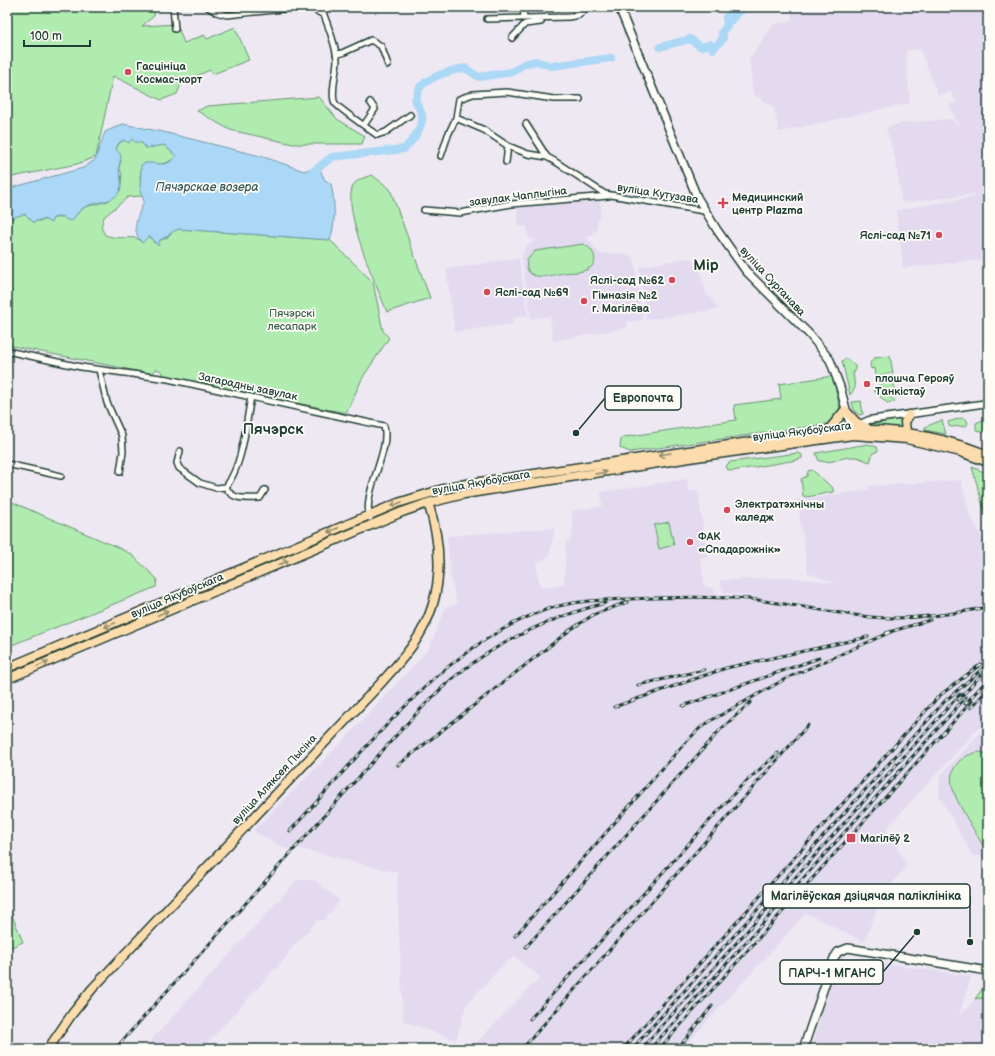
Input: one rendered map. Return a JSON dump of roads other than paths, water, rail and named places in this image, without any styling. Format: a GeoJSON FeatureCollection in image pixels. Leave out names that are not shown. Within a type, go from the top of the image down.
{"type":"FeatureCollection","features":[{"type":"Feature","properties":{"kind":"main road","name":"вуліца Сурганава"},"geometry":{"type":"LineString","coordinates":[[619,7],[693,189],[704,211],[746,270],[827,356],[838,378],[852,432]]}},
{"type":"Feature","properties":{"kind":"main road"},"geometry":{"type":"LineString","coordinates":[[828,430],[846,410],[859,424],[868,428]]}},
{"type":"Feature","properties":{"kind":"main road"},"geometry":{"type":"LineString","coordinates":[[906,436],[905,422],[909,416]]}},
{"type":"Feature","properties":{"kind":"main road","name":"вуліца Якубоўскага"},"geometry":{"type":"LineString","coordinates":[[7,679],[373,524],[428,503],[464,494],[852,432],[868,428],[906,436],[953,443],[988,455]]}},
{"type":"Feature","properties":{"kind":"main road","name":"вуліца Якубоўскага"},"geometry":{"type":"LineString","coordinates":[[7,668],[369,515],[424,494],[453,486],[828,430],[906,436],[961,452],[988,462]]}},
{"type":"Feature","properties":{"kind":"main road","name":"вуліца Аляксея Пысіна"},"geometry":{"type":"LineString","coordinates":[[48,1049],[72,1014],[92,989],[381,683],[415,640],[430,615],[439,572],[434,525],[424,494]]}},
{"type":"Feature","properties":{"kind":"main road"},"geometry":{"type":"LineString","coordinates":[[803,1049],[834,958],[838,952],[848,948],[988,971]]}},
{"type":"Feature","properties":{"kind":"street"},"geometry":{"type":"LineString","coordinates":[[173,7],[175,29]]}},
{"type":"Feature","properties":{"kind":"street"},"geometry":{"type":"LineString","coordinates":[[208,7],[216,12],[227,15],[292,8],[311,8],[324,15],[336,54],[337,69],[334,95],[335,103],[377,135],[381,135],[410,115]]}},
{"type":"Feature","properties":{"kind":"street"},"geometry":{"type":"LineString","coordinates":[[523,7],[524,18]]}},
{"type":"Feature","properties":{"kind":"street"},"geometry":{"type":"LineString","coordinates":[[487,19],[551,18],[579,15],[587,7]]}},
{"type":"Feature","properties":{"kind":"street"},"geometry":{"type":"LineString","coordinates":[[512,38],[525,24],[546,21],[551,18]]}},
{"type":"Feature","properties":{"kind":"street"},"geometry":{"type":"LineString","coordinates":[[336,54],[342,53],[371,40],[381,46],[388,65]]}},
{"type":"Feature","properties":{"kind":"street"},"geometry":{"type":"LineString","coordinates":[[441,156],[456,118],[459,99],[473,94],[507,92],[554,100],[580,99]]}},
{"type":"Feature","properties":{"kind":"street"},"geometry":{"type":"LineString","coordinates":[[364,125],[375,109],[370,102]]}},
{"type":"Feature","properties":{"kind":"street","name":"вуліца Кутузава"},"geometry":{"type":"LineString","coordinates":[[456,118],[484,130],[508,146],[528,154],[547,157],[605,194],[704,211]]}},
{"type":"Feature","properties":{"kind":"street"},"geometry":{"type":"LineString","coordinates":[[526,124],[547,157]]}},
{"type":"Feature","properties":{"kind":"street"},"geometry":{"type":"LineString","coordinates":[[506,162],[508,146]]}},
{"type":"Feature","properties":{"kind":"street","name":"завулак Чаплыгіна"},"geometry":{"type":"LineString","coordinates":[[424,210],[460,213],[511,204],[613,196]]}},
{"type":"Feature","properties":{"kind":"street","name":"Загарадны завулак"},"geometry":{"type":"LineString","coordinates":[[7,351],[99,370],[168,379],[384,426],[385,439],[368,504],[369,515],[373,524]]}},
{"type":"Feature","properties":{"kind":"street"},"geometry":{"type":"LineString","coordinates":[[99,370],[107,403],[122,436],[123,452],[120,472]]}},
{"type":"Feature","properties":{"kind":"street"},"geometry":{"type":"LineString","coordinates":[[226,487],[237,469],[240,459],[252,397]]}},
{"type":"Feature","properties":{"kind":"street"},"geometry":{"type":"LineString","coordinates":[[852,432],[859,424],[869,420],[909,416],[988,403]]}},
{"type":"Feature","properties":{"kind":"street"},"geometry":{"type":"LineString","coordinates":[[180,451],[178,463],[179,468],[200,483],[216,488],[226,487]]}},
{"type":"Feature","properties":{"kind":"street"},"geometry":{"type":"LineString","coordinates":[[7,464],[60,476]]}},
{"type":"Feature","properties":{"kind":"street"},"geometry":{"type":"LineString","coordinates":[[226,487],[228,492],[237,498],[260,498],[265,490]]}},
{"type":"Feature","properties":{"kind":"water","name":"Пячэрскае возера"},"geometry":{"type":"Polygon","coordinates":[[[123,124],[163,132],[264,157],[304,171],[316,167],[319,168],[325,180],[331,184],[334,205],[334,220],[330,240],[179,229],[160,240],[158,246],[151,237],[148,237],[142,243],[136,233],[136,222],[144,201],[140,191],[141,165],[146,163],[167,163],[172,161],[176,156],[164,145],[146,148],[141,142],[135,142],[132,139],[129,143],[123,140],[118,144],[116,149],[121,155],[119,167],[121,186],[119,192],[112,199],[85,207],[79,211],[72,221],[67,220],[62,216],[53,218],[51,223],[44,219],[33,222],[25,214],[7,219],[7,189],[83,168],[95,160],[105,132],[123,124]]]}},
{"type":"Feature","properties":{"kind":"waterway"},"geometry":{"type":"LineString","coordinates":[[660,47],[690,39],[701,47],[710,44],[713,49],[723,39],[722,32],[727,26],[726,17],[729,15],[732,20],[739,11],[749,7]]}},
{"type":"Feature","properties":{"kind":"waterway"},"geometry":{"type":"LineString","coordinates":[[750,7],[752,9],[758,7]]}},
{"type":"Feature","properties":{"kind":"waterway"},"geometry":{"type":"LineString","coordinates":[[311,173],[332,157],[404,149],[414,138],[421,125],[422,115],[415,100],[419,89],[425,82],[442,74],[465,68],[479,77],[512,72],[524,64],[536,61],[552,66],[611,58]]}},
{"type":"Feature","properties":{"kind":"railway"},"geometry":{"type":"LineString","coordinates":[[290,831],[404,707],[447,667],[495,634],[520,620],[548,609],[589,601],[690,597],[749,599],[824,611],[885,618],[929,616],[988,607]]}},
{"type":"Feature","properties":{"kind":"railway"},"geometry":{"type":"LineString","coordinates":[[398,765],[570,630],[593,615],[627,602]]}},
{"type":"Feature","properties":{"kind":"railway"},"geometry":{"type":"LineString","coordinates":[[115,1049],[402,729],[445,685],[487,654],[524,633],[564,616],[605,603]]}},
{"type":"Feature","properties":{"kind":"railway"},"geometry":{"type":"LineString","coordinates":[[886,633],[930,620]]}},
{"type":"Feature","properties":{"kind":"railway"},"geometry":{"type":"LineString","coordinates":[[515,936],[684,744],[700,728],[787,678],[891,632]]}},
{"type":"Feature","properties":{"kind":"railway"},"geometry":{"type":"LineString","coordinates":[[614,707],[726,668],[868,637]]}},
{"type":"Feature","properties":{"kind":"railway"},"geometry":{"type":"LineString","coordinates":[[683,706],[819,658]]}},
{"type":"Feature","properties":{"kind":"railway"},"geometry":{"type":"LineString","coordinates":[[623,1049],[939,696],[981,664]]}},
{"type":"Feature","properties":{"kind":"railway"},"geometry":{"type":"LineString","coordinates":[[632,1049],[945,701],[988,664]]}},
{"type":"Feature","properties":{"kind":"railway"},"geometry":{"type":"LineString","coordinates":[[638,685],[704,670]]}},
{"type":"Feature","properties":{"kind":"railway"},"geometry":{"type":"LineString","coordinates":[[958,700],[981,675]]}},
{"type":"Feature","properties":{"kind":"railway"},"geometry":{"type":"LineString","coordinates":[[965,704],[988,679]]}},
{"type":"Feature","properties":{"kind":"railway"},"geometry":{"type":"LineString","coordinates":[[971,708],[988,689]]}},
{"type":"Feature","properties":{"kind":"railway"},"geometry":{"type":"LineString","coordinates":[[641,1049],[960,694]]}},
{"type":"Feature","properties":{"kind":"railway"},"geometry":{"type":"LineString","coordinates":[[650,1049],[966,697]]}},
{"type":"Feature","properties":{"kind":"railway"},"geometry":{"type":"LineString","coordinates":[[659,1049],[972,701]]}},
{"type":"Feature","properties":{"kind":"railway"},"geometry":{"type":"LineString","coordinates":[[526,947],[721,729],[751,702]]}},
{"type":"Feature","properties":{"kind":"railway"},"geometry":{"type":"LineString","coordinates":[[522,1049],[808,725]]}},
{"type":"Feature","properties":{"kind":"railway"},"geometry":{"type":"LineString","coordinates":[[530,1019],[740,787],[778,753]]}},
{"type":"Feature","properties":{"kind":"railway"},"geometry":{"type":"LineString","coordinates":[[678,1049],[712,1006]]}},
{"type":"Feature","properties":{"kind":"place","name":"Гасцініца Космас-корт"},"geometry":{"type":"Point","coordinates":[128,72]}},
{"type":"Feature","properties":{"kind":"place","name":"Медицинский центр Plazma"},"geometry":{"type":"Point","coordinates":[723,203]}},
{"type":"Feature","properties":{"kind":"place","name":"Яслі-сад №71"},"geometry":{"type":"Point","coordinates":[939,235]}},
{"type":"Feature","properties":{"kind":"place","name":"Яслі-сад №62"},"geometry":{"type":"Point","coordinates":[672,280]}},
{"type":"Feature","properties":{"kind":"place","name":"Яслі-сад №69"},"geometry":{"type":"Point","coordinates":[487,292]}},
{"type":"Feature","properties":{"kind":"place","name":"Гімназія №2 г. Магілёва"},"geometry":{"type":"Point","coordinates":[584,301]}},
{"type":"Feature","properties":{"kind":"place","name":"плошча Герояў Танкістаў"},"geometry":{"type":"Point","coordinates":[867,384]}},
{"type":"Feature","properties":{"kind":"place","name":"Европочта"},"geometry":{"type":"Point","coordinates":[576,433]}},
{"type":"Feature","properties":{"kind":"place","name":"Электратэхнічны каледж"},"geometry":{"type":"Point","coordinates":[727,510]}},
{"type":"Feature","properties":{"kind":"place","name":"ФАК «Спадарожнік»"},"geometry":{"type":"Point","coordinates":[690,542]}},
{"type":"Feature","properties":{"kind":"place","name":"Магілёў 2"},"geometry":{"type":"Point","coordinates":[851,838]}},
{"type":"Feature","properties":{"kind":"place","name":"ПАРЧ-1 МГАНС"},"geometry":{"type":"Point","coordinates":[917,932]}},
{"type":"Feature","properties":{"kind":"place","name":"Магілёўская дзіцячая паліклініка"},"geometry":{"type":"Point","coordinates":[970,942]}},
{"type":"Feature","properties":{"kind":"district","name":"Мір"},"geometry":{"type":"Point","coordinates":[706,265]}},
{"type":"Feature","properties":{"kind":"district","name":"Пячэрск"},"geometry":{"type":"Point","coordinates":[273,429]}},
{"type":"Feature","properties":{"kind":"park label","name":"Пячэрскі лесапарк"},"geometry":{"type":"Point","coordinates":[292,319]}}]}
